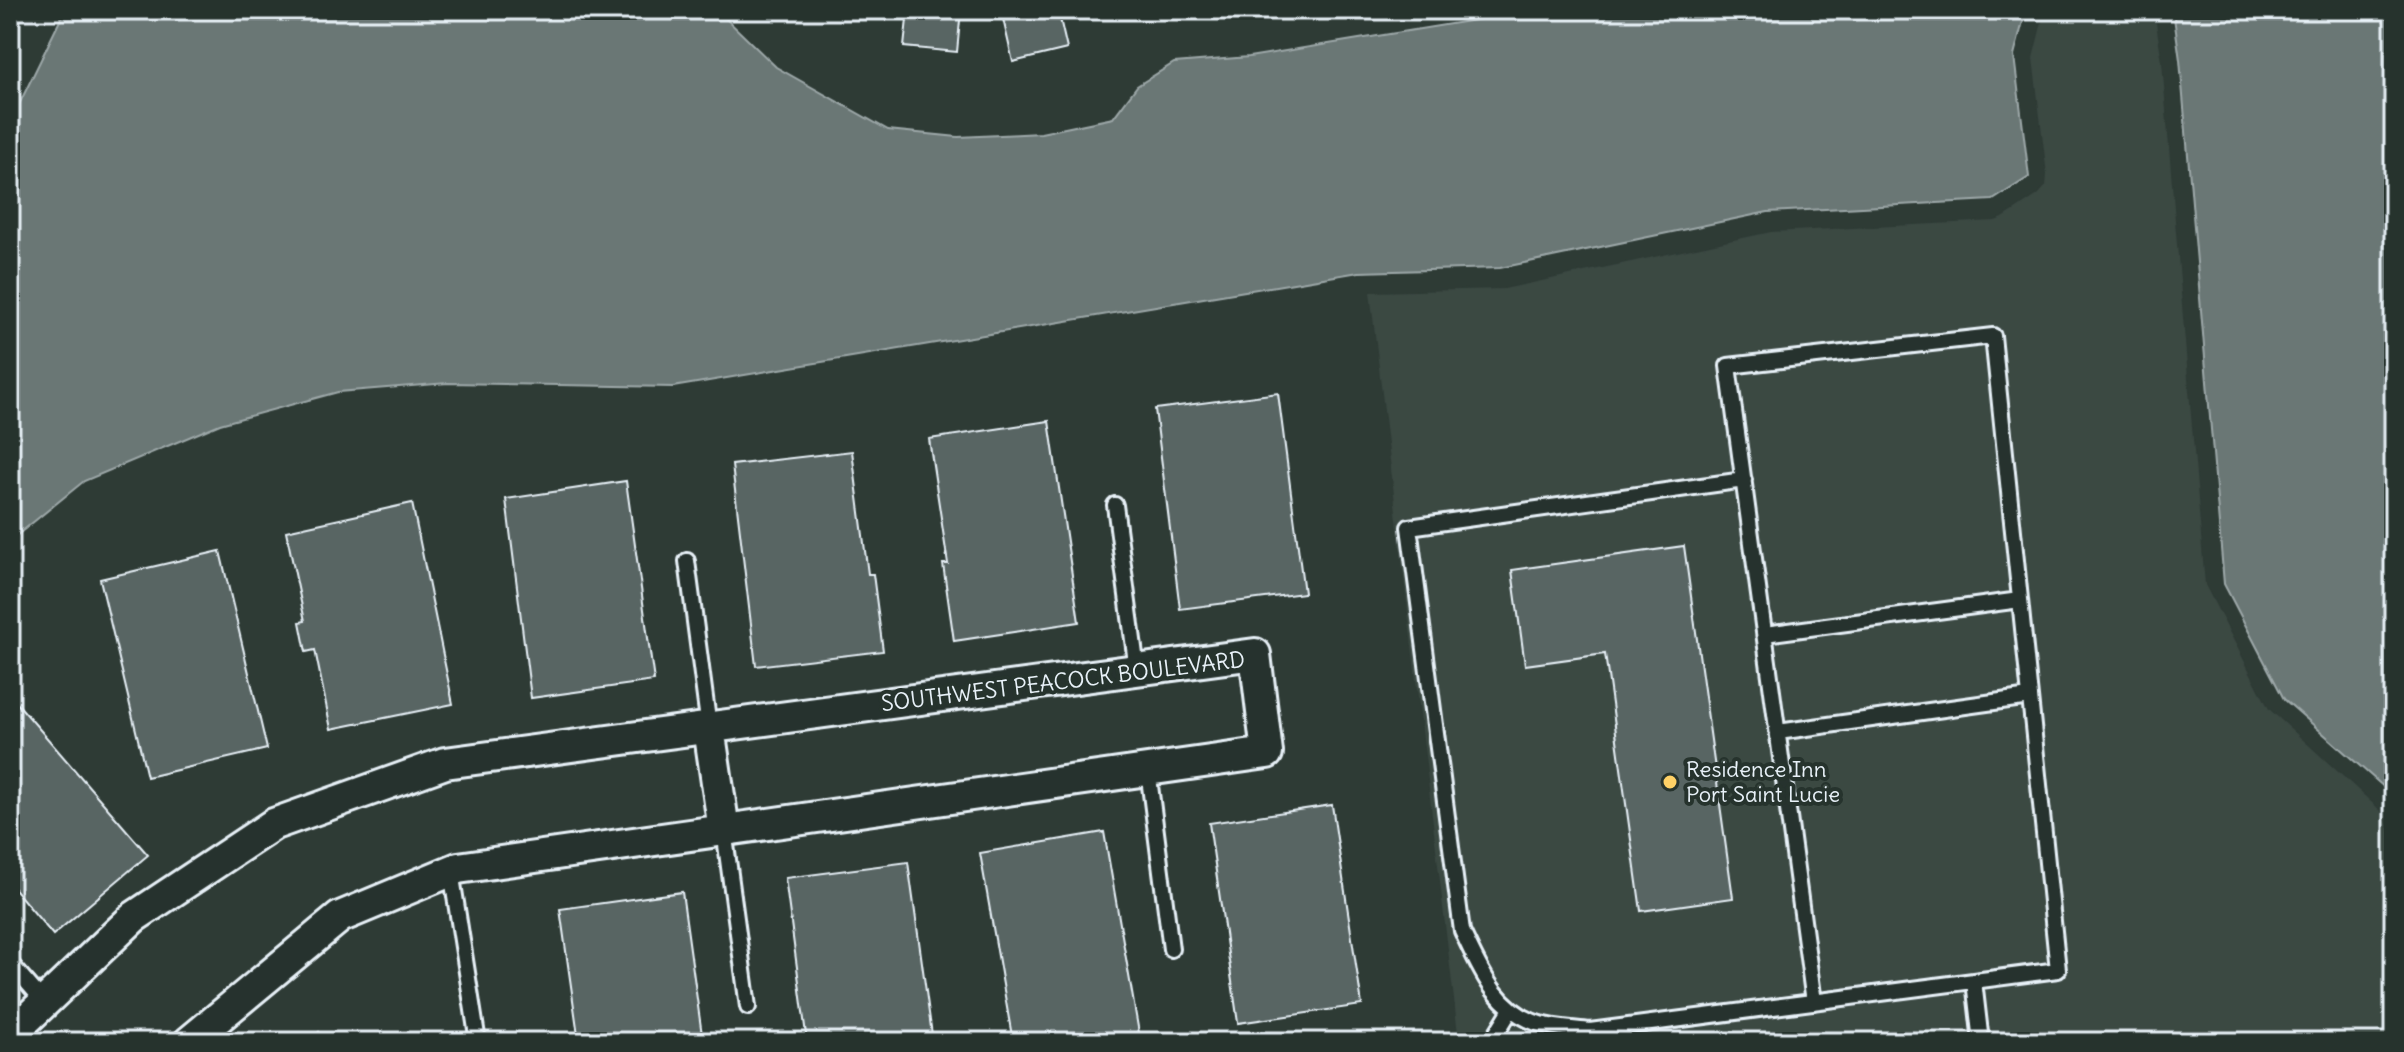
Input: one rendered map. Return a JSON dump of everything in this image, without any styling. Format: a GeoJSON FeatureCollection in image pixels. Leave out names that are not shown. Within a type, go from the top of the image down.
{"type":"FeatureCollection","features":[{"type":"Feature","properties":{"kind":"street","name":"SOUTHWEST PEACOCK BOULEVARD"},"geometry":{"type":"LineString","coordinates":[[10,1035],[134,917],[274,824],[445,763],[1255,654],[1267,753],[451,871],[340,917],[189,1042]]}},
{"type":"Feature","properties":{"kind":"street"},"geometry":{"type":"LineString","coordinates":[[709,728],[724,830]]}},
{"type":"Feature","properties":{"kind":"lane"},"geometry":{"type":"LineString","coordinates":[[1744,480],[1409,527],[1462,931],[1486,981],[1510,1011],[1540,1024],[1590,1031],[1814,1002],[2058,970],[1993,336],[1728,366],[1744,480],[1765,634],[1814,1002]]}},
{"type":"Feature","properties":{"kind":"lane"},"geometry":{"type":"LineString","coordinates":[[1115,505],[1137,670]]}},
{"type":"Feature","properties":{"kind":"lane"},"geometry":{"type":"LineString","coordinates":[[687,561],[709,728]]}},
{"type":"Feature","properties":{"kind":"lane"},"geometry":{"type":"LineString","coordinates":[[1765,634],[2020,600]]}},
{"type":"Feature","properties":{"kind":"lane"},"geometry":{"type":"LineString","coordinates":[[1778,732],[2030,697]]}},
{"type":"Feature","properties":{"kind":"lane"},"geometry":{"type":"LineString","coordinates":[[1148,770],[1171,949]]}},
{"type":"Feature","properties":{"kind":"lane"},"geometry":{"type":"LineString","coordinates":[[724,830],[748,1007]]}},
{"type":"Feature","properties":{"kind":"lane"},"geometry":{"type":"LineString","coordinates":[[451,871],[478,1042]]}},
{"type":"Feature","properties":{"kind":"lane"},"geometry":{"type":"LineString","coordinates":[[10,963],[44,1002]]}},
{"type":"Feature","properties":{"kind":"lane"},"geometry":{"type":"LineString","coordinates":[[1974,981],[1981,1042]]}},
{"type":"Feature","properties":{"kind":"lane"},"geometry":{"type":"LineString","coordinates":[[1491,1042],[1510,1011]]}},
{"type":"Feature","properties":{"kind":"shaded area"},"geometry":{"type":"Polygon","coordinates":[[[65,10],[717,10],[776,67],[888,130],[958,137],[1041,133],[1113,118],[1137,86],[1174,63],[1249,57],[1536,10],[2026,10],[2014,56],[2029,177],[1993,200],[1768,212],[1500,268],[1359,272],[673,387],[448,383],[338,392],[220,424],[84,481],[10,541],[10,123],[65,10]]]}},
{"type":"Feature","properties":{"kind":"shaded area"},"geometry":{"type":"Polygon","coordinates":[[[2045,10],[2139,10],[2156,23],[2162,62],[2205,585],[2269,709],[2381,811],[2394,840],[2394,1042],[1459,1042],[1370,292],[1504,289],[1771,232],[1995,221],[2003,218],[2038,195],[2046,186],[2033,58],[2045,10]]]}},
{"type":"Feature","properties":{"kind":"shaded area"},"geometry":{"type":"Polygon","coordinates":[[[2173,10],[2394,10],[2394,796],[2284,699],[2224,584],[2180,60],[2173,10]]]}},
{"type":"Feature","properties":{"kind":"building"},"geometry":{"type":"Polygon","coordinates":[[[908,10],[961,10],[957,52],[904,47],[908,10]]]}},
{"type":"Feature","properties":{"kind":"building"},"geometry":{"type":"Polygon","coordinates":[[[1001,10],[1058,10],[1067,49],[1013,62],[1001,10]]]}},
{"type":"Feature","properties":{"kind":"building"},"geometry":{"type":"Polygon","coordinates":[[[1278,393],[1304,593],[1180,609],[1155,409],[1278,393]]]}},
{"type":"Feature","properties":{"kind":"building"},"geometry":{"type":"Polygon","coordinates":[[[1049,421],[1079,622],[954,641],[943,564],[948,564],[929,439],[1049,421]]]}},
{"type":"Feature","properties":{"kind":"building"},"geometry":{"type":"Polygon","coordinates":[[[852,451],[868,574],[873,574],[883,651],[756,666],[732,465],[852,451]]]}},
{"type":"Feature","properties":{"kind":"building"},"geometry":{"type":"Polygon","coordinates":[[[626,481],[654,681],[531,698],[506,499],[626,481]]]}},
{"type":"Feature","properties":{"kind":"building"},"geometry":{"type":"Polygon","coordinates":[[[412,503],[453,704],[331,729],[315,650],[306,652],[300,622],[305,621],[286,531],[412,503]]]}},
{"type":"Feature","properties":{"kind":"building","name":"Residence Inn Port Saint Lucie"},"geometry":{"type":"Polygon","coordinates":[[[1684,546],[1733,898],[1641,911],[1605,654],[1525,665],[1512,570],[1684,546]]]}},
{"type":"Feature","properties":{"kind":"building"},"geometry":{"type":"Polygon","coordinates":[[[220,551],[267,749],[147,777],[100,579],[220,551]]]}},
{"type":"Feature","properties":{"kind":"building"},"geometry":{"type":"Polygon","coordinates":[[[16,702],[148,855],[53,935],[10,884],[10,707],[16,702]]]}},
{"type":"Feature","properties":{"kind":"building"},"geometry":{"type":"Polygon","coordinates":[[[1332,805],[1362,1005],[1238,1023],[1209,823],[1332,805]]]}},
{"type":"Feature","properties":{"kind":"building"},"geometry":{"type":"Polygon","coordinates":[[[1104,832],[1139,1033],[1087,1042],[1013,1042],[980,853],[1104,832]]]}},
{"type":"Feature","properties":{"kind":"building"},"geometry":{"type":"Polygon","coordinates":[[[908,862],[933,1042],[807,1042],[785,878],[908,862]]]}},
{"type":"Feature","properties":{"kind":"building"},"geometry":{"type":"Polygon","coordinates":[[[682,892],[703,1042],[579,1042],[560,909],[682,892]]]}},
{"type":"Feature","properties":{"kind":"building"},"geometry":{"type":"Polygon","coordinates":[[[319,1032],[327,1042],[308,1042],[319,1032]]]}},
{"type":"Feature","properties":{"kind":"place","name":"Residence Inn Port Saint Lucie"},"geometry":{"type":"Point","coordinates":[1670,782]}}]}
